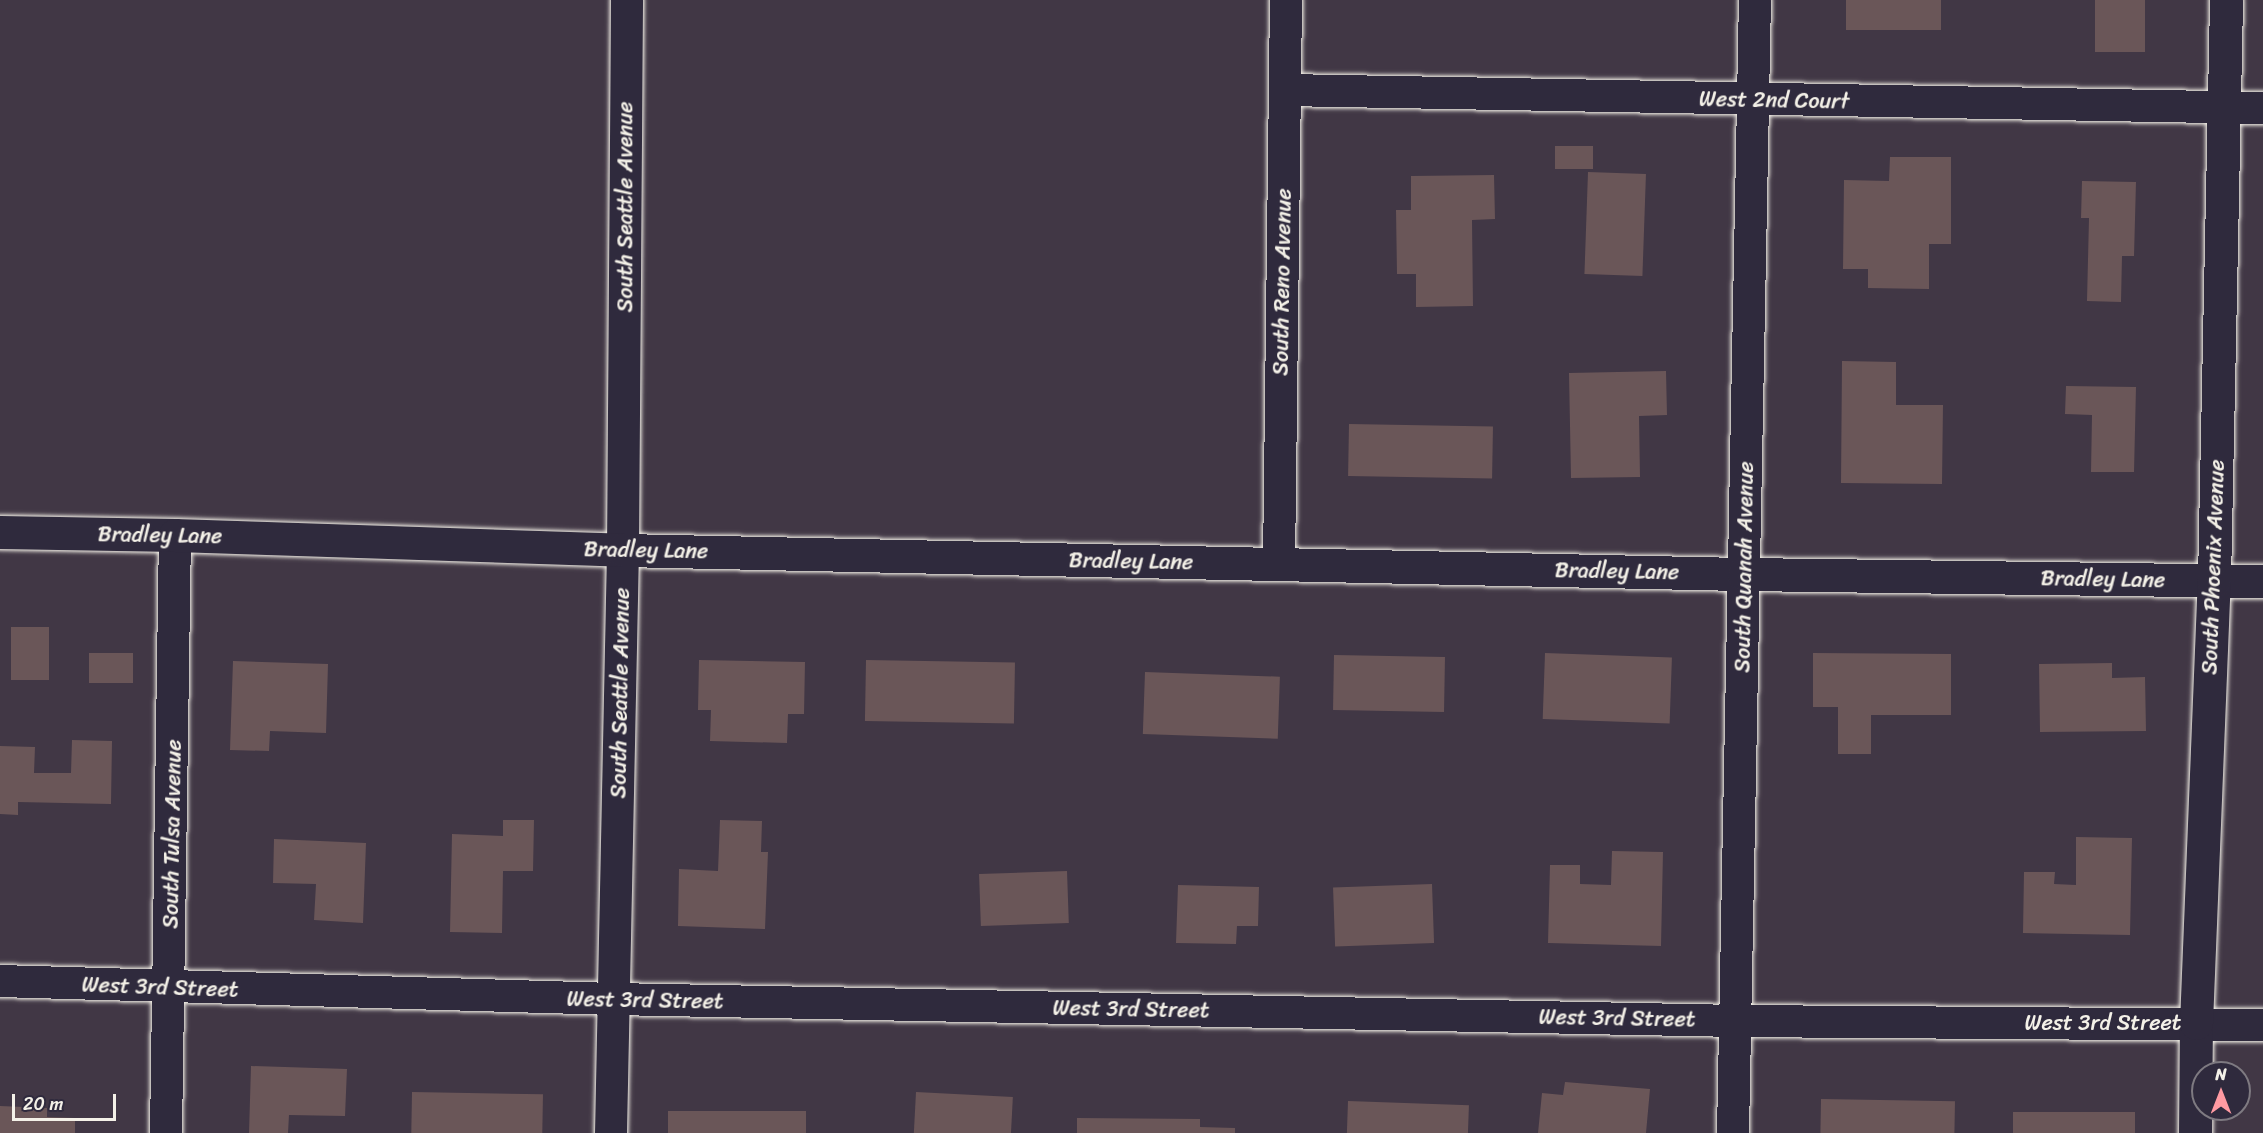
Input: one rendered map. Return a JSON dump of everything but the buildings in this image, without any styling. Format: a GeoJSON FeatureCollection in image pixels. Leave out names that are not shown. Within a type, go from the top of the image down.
{"type":"FeatureCollection","features":[{"type":"Feature","properties":{"kind":"street","name":"South Seattle Avenue"},"geometry":{"type":"LineString","coordinates":[[611,1133],[623,550],[627,0]]}},
{"type":"Feature","properties":{"kind":"street","name":"South Reno Avenue"},"geometry":{"type":"LineString","coordinates":[[1279,564],[1286,0]]}},
{"type":"Feature","properties":{"kind":"street","name":"South Quanah Avenue"},"geometry":{"type":"LineString","coordinates":[[1732,1133],[1755,0]]}},
{"type":"Feature","properties":{"kind":"street","name":"South Phoenix Avenue"},"geometry":{"type":"LineString","coordinates":[[2195,1133],[2196,1023],[2214,580],[2226,0]]}},
{"type":"Feature","properties":{"kind":"street","name":"West 2nd Court"},"geometry":{"type":"LineString","coordinates":[[1285,90],[2263,108]]}},
{"type":"Feature","properties":{"kind":"street","name":"Bradley Lane"},"geometry":{"type":"LineString","coordinates":[[0,532],[175,535],[623,550],[1744,574],[2263,581]]}},
{"type":"Feature","properties":{"kind":"street","name":"South Tulsa Avenue"},"geometry":{"type":"LineString","coordinates":[[166,1133],[170,988],[175,535]]}},
{"type":"Feature","properties":{"kind":"street","name":"West 3rd Street"},"geometry":{"type":"LineString","coordinates":[[0,981],[170,988],[613,999],[1735,1021],[2263,1025]]}}]}
